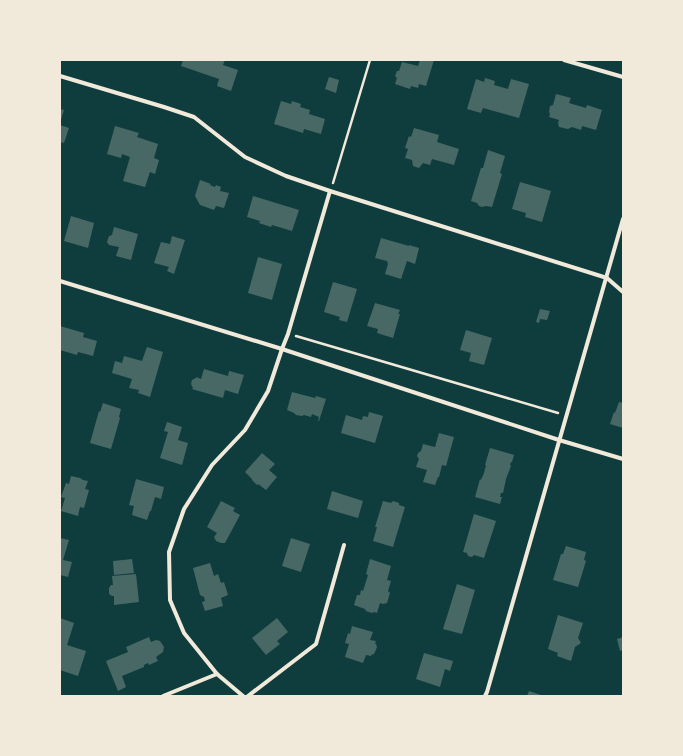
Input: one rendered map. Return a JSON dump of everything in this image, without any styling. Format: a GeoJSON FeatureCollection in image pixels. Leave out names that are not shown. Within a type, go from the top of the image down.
{"type":"FeatureCollection","features":[{"type":"Feature","properties":{"kind":"street"},"geometry":{"type":"LineString","coordinates":[[564,60],[623,77]]}},
{"type":"Feature","properties":{"kind":"street"},"geometry":{"type":"LineString","coordinates":[[60,76],[194,117],[245,157],[286,176],[607,278],[623,292]]}},
{"type":"Feature","properties":{"kind":"street"},"geometry":{"type":"LineString","coordinates":[[243,696],[217,674],[184,634],[170,600],[169,552],[184,509],[212,465],[245,430],[268,391],[288,334],[330,191]]}},
{"type":"Feature","properties":{"kind":"street"},"geometry":{"type":"LineString","coordinates":[[485,696],[623,219]]}},
{"type":"Feature","properties":{"kind":"street"},"geometry":{"type":"LineString","coordinates":[[60,281],[282,349],[559,440],[623,459]]}},
{"type":"Feature","properties":{"kind":"street"},"geometry":{"type":"LineString","coordinates":[[248,696],[316,644],[344,545]]}},
{"type":"Feature","properties":{"kind":"street"},"geometry":{"type":"LineString","coordinates":[[163,696],[217,674]]}},
{"type":"Feature","properties":{"kind":"path"},"geometry":{"type":"LineString","coordinates":[[330,191],[370,60]]}},
{"type":"Feature","properties":{"kind":"path"},"geometry":{"type":"LineString","coordinates":[[288,334],[566,415]]}},
{"type":"Feature","properties":{"kind":"building"},"geometry":{"type":"Polygon","coordinates":[[[183,60],[225,60],[223,65],[238,70],[231,91],[217,86],[219,79],[181,66],[183,60]]]}},
{"type":"Feature","properties":{"kind":"building"},"geometry":{"type":"Polygon","coordinates":[[[420,60],[434,60],[426,86],[419,84],[418,88],[411,86],[410,89],[395,84],[397,78],[395,76],[397,71],[399,71],[402,62],[418,66],[420,60]]]}},
{"type":"Feature","properties":{"kind":"building"},"geometry":{"type":"Polygon","coordinates":[[[329,77],[339,80],[336,93],[325,89],[329,77]]]}},
{"type":"Feature","properties":{"kind":"building"},"geometry":{"type":"Polygon","coordinates":[[[485,78],[495,81],[494,85],[508,89],[511,79],[529,84],[519,118],[483,108],[481,113],[467,109],[476,79],[484,82],[485,78]]]}},
{"type":"Feature","properties":{"kind":"building"},"geometry":{"type":"Polygon","coordinates":[[[556,94],[571,98],[569,103],[586,108],[587,105],[602,110],[596,130],[582,126],[581,130],[572,127],[568,129],[559,127],[559,120],[549,117],[550,106],[553,105],[556,94]]]}},
{"type":"Feature","properties":{"kind":"building"},"geometry":{"type":"Polygon","coordinates":[[[281,101],[291,104],[292,101],[301,104],[300,107],[310,110],[309,114],[325,119],[321,134],[304,129],[303,133],[274,124],[281,101]]]}},
{"type":"Feature","properties":{"kind":"building"},"geometry":{"type":"Polygon","coordinates":[[[60,109],[64,110],[60,123],[60,109]]]}},
{"type":"Feature","properties":{"kind":"building"},"geometry":{"type":"Polygon","coordinates":[[[60,125],[69,128],[64,143],[60,142],[60,125]]]}},
{"type":"Feature","properties":{"kind":"building"},"geometry":{"type":"Polygon","coordinates":[[[115,126],[139,133],[137,137],[158,144],[154,158],[159,160],[155,174],[150,172],[145,187],[123,181],[130,157],[122,154],[121,158],[107,154],[115,126]]]}},
{"type":"Feature","properties":{"kind":"building"},"geometry":{"type":"Polygon","coordinates":[[[414,128],[439,135],[437,142],[459,149],[454,165],[432,159],[430,165],[423,163],[419,168],[413,166],[412,160],[405,158],[408,149],[405,148],[409,136],[411,137],[414,128]]]}},
{"type":"Feature","properties":{"kind":"building"},"geometry":{"type":"Polygon","coordinates":[[[488,150],[505,156],[500,173],[502,174],[492,207],[482,207],[471,201],[488,150]]]}},
{"type":"Feature","properties":{"kind":"building"},"geometry":{"type":"Polygon","coordinates":[[[200,180],[215,187],[216,185],[221,187],[220,191],[229,193],[224,208],[216,206],[214,210],[200,205],[195,196],[200,180]]]}},
{"type":"Feature","properties":{"kind":"building"},"geometry":{"type":"Polygon","coordinates":[[[520,182],[551,191],[542,222],[525,217],[526,213],[512,209],[520,182]]]}},
{"type":"Feature","properties":{"kind":"building"},"geometry":{"type":"Polygon","coordinates":[[[253,196],[299,210],[292,231],[272,225],[271,227],[259,223],[260,221],[247,217],[253,196]]]}},
{"type":"Feature","properties":{"kind":"building"},"geometry":{"type":"Polygon","coordinates":[[[71,216],[94,223],[88,248],[64,241],[71,216]]]}},
{"type":"Feature","properties":{"kind":"building"},"geometry":{"type":"Polygon","coordinates":[[[114,227],[138,234],[131,260],[116,256],[119,247],[109,245],[107,242],[109,236],[112,235],[114,227]]]}},
{"type":"Feature","properties":{"kind":"building"},"geometry":{"type":"Polygon","coordinates":[[[172,236],[185,240],[174,274],[167,271],[169,267],[154,263],[161,242],[170,244],[172,236]]]}},
{"type":"Feature","properties":{"kind":"building"},"geometry":{"type":"Polygon","coordinates":[[[381,238],[419,248],[415,264],[407,261],[401,279],[385,274],[388,264],[387,261],[375,258],[381,238]]]}},
{"type":"Feature","properties":{"kind":"building"},"geometry":{"type":"Polygon","coordinates":[[[258,257],[282,264],[272,300],[248,293],[258,257]]]}},
{"type":"Feature","properties":{"kind":"building"},"geometry":{"type":"Polygon","coordinates":[[[333,282],[357,289],[347,322],[339,320],[340,317],[324,312],[333,282]]]}},
{"type":"Feature","properties":{"kind":"building"},"geometry":{"type":"Polygon","coordinates":[[[375,303],[400,310],[393,338],[377,333],[378,329],[367,326],[375,303]]]}},
{"type":"Feature","properties":{"kind":"building"},"geometry":{"type":"Polygon","coordinates":[[[540,309],[550,311],[547,320],[540,319],[539,323],[536,322],[540,309]]]}},
{"type":"Feature","properties":{"kind":"building"},"geometry":{"type":"Polygon","coordinates":[[[60,326],[84,333],[83,337],[97,341],[93,356],[78,352],[77,355],[60,350],[60,326]]]}},
{"type":"Feature","properties":{"kind":"building"},"geometry":{"type":"Polygon","coordinates":[[[466,330],[492,338],[484,365],[469,361],[471,353],[460,350],[466,330]]]}},
{"type":"Feature","properties":{"kind":"building"},"geometry":{"type":"Polygon","coordinates":[[[147,347],[163,352],[150,397],[138,393],[139,390],[129,388],[132,379],[112,373],[115,361],[122,363],[124,356],[142,361],[147,347]]]}},
{"type":"Feature","properties":{"kind":"building"},"geometry":{"type":"Polygon","coordinates":[[[204,369],[228,376],[229,371],[244,375],[238,394],[225,390],[223,398],[192,389],[192,380],[196,377],[201,379],[204,369]]]}},
{"type":"Feature","properties":{"kind":"building"},"geometry":{"type":"Polygon","coordinates":[[[292,392],[315,398],[316,396],[326,399],[319,421],[319,417],[312,414],[311,417],[304,415],[302,416],[296,415],[287,410],[292,392]]]}},
{"type":"Feature","properties":{"kind":"building"},"geometry":{"type":"Polygon","coordinates":[[[619,402],[623,403],[623,428],[610,424],[619,402]]]}},
{"type":"Feature","properties":{"kind":"building"},"geometry":{"type":"Polygon","coordinates":[[[103,403],[121,409],[120,418],[111,449],[90,443],[99,411],[100,412],[103,403]]]}},
{"type":"Feature","properties":{"kind":"building"},"geometry":{"type":"Polygon","coordinates":[[[369,412],[383,416],[375,443],[341,433],[346,415],[362,420],[363,416],[368,417],[369,412]]]}},
{"type":"Feature","properties":{"kind":"building"},"geometry":{"type":"Polygon","coordinates":[[[167,422],[182,427],[178,440],[188,443],[182,465],[160,458],[168,432],[164,431],[167,422]]]}},
{"type":"Feature","properties":{"kind":"building"},"geometry":{"type":"Polygon","coordinates":[[[439,433],[454,437],[446,466],[442,465],[435,485],[423,482],[427,470],[416,467],[419,459],[417,456],[421,451],[423,444],[435,447],[439,433]]]}},
{"type":"Feature","properties":{"kind":"building"},"geometry":{"type":"Polygon","coordinates":[[[490,448],[514,455],[503,493],[501,493],[500,497],[502,497],[500,504],[475,497],[480,479],[481,480],[484,473],[490,448]]]}},
{"type":"Feature","properties":{"kind":"building"},"geometry":{"type":"Polygon","coordinates":[[[262,453],[275,464],[269,470],[277,477],[266,490],[258,484],[257,485],[245,472],[262,453]]]}},
{"type":"Feature","properties":{"kind":"building"},"geometry":{"type":"Polygon","coordinates":[[[71,476],[88,481],[85,489],[89,490],[84,508],[80,507],[78,516],[61,511],[65,498],[61,497],[66,483],[69,484],[71,476]]]}},
{"type":"Feature","properties":{"kind":"building"},"geometry":{"type":"Polygon","coordinates":[[[136,479],[164,487],[161,499],[155,497],[147,520],[132,515],[134,506],[129,505],[136,479]]]}},
{"type":"Feature","properties":{"kind":"building"},"geometry":{"type":"Polygon","coordinates":[[[332,491],[363,501],[358,518],[327,509],[332,491]]]}},
{"type":"Feature","properties":{"kind":"building"},"geometry":{"type":"Polygon","coordinates":[[[221,501],[235,508],[233,511],[240,515],[225,543],[216,541],[214,537],[217,533],[207,527],[221,501]]]}},
{"type":"Feature","properties":{"kind":"building"},"geometry":{"type":"Polygon","coordinates":[[[383,501],[391,503],[393,501],[405,507],[393,547],[373,541],[377,527],[375,527],[383,501]]]}},
{"type":"Feature","properties":{"kind":"building"},"geometry":{"type":"Polygon","coordinates":[[[474,514],[496,521],[484,558],[474,555],[472,557],[468,556],[467,553],[463,552],[474,514]]]}},
{"type":"Feature","properties":{"kind":"building"},"geometry":{"type":"Polygon","coordinates":[[[60,538],[69,540],[63,560],[72,562],[68,577],[60,575],[60,538]]]}},
{"type":"Feature","properties":{"kind":"building"},"geometry":{"type":"Polygon","coordinates":[[[291,538],[310,544],[301,572],[282,566],[291,538]]]}},
{"type":"Feature","properties":{"kind":"building"},"geometry":{"type":"Polygon","coordinates":[[[566,546],[586,552],[584,560],[586,561],[578,587],[553,580],[561,554],[563,554],[566,546]]]}},
{"type":"Feature","properties":{"kind":"building"},"geometry":{"type":"Polygon","coordinates":[[[132,559],[134,573],[114,575],[113,561],[132,559]]]}},
{"type":"Feature","properties":{"kind":"building"},"geometry":{"type":"Polygon","coordinates":[[[370,559],[391,566],[387,580],[391,581],[388,591],[390,593],[387,603],[380,603],[377,613],[366,611],[365,609],[354,605],[357,595],[360,595],[361,590],[363,591],[368,575],[366,574],[370,559]]]}},
{"type":"Feature","properties":{"kind":"building"},"geometry":{"type":"Polygon","coordinates":[[[210,563],[214,576],[218,574],[221,583],[224,582],[228,595],[221,598],[223,606],[205,611],[202,602],[205,601],[204,597],[200,595],[193,568],[210,563]]]}},
{"type":"Feature","properties":{"kind":"building"},"geometry":{"type":"Polygon","coordinates":[[[136,574],[139,602],[114,605],[114,596],[109,594],[109,588],[113,585],[112,576],[136,574]]]}},
{"type":"Feature","properties":{"kind":"building"},"geometry":{"type":"Polygon","coordinates":[[[457,584],[475,590],[462,634],[443,629],[457,584]]]}},
{"type":"Feature","properties":{"kind":"building"},"geometry":{"type":"Polygon","coordinates":[[[558,615],[583,623],[578,638],[581,643],[575,647],[571,661],[557,656],[558,653],[548,649],[558,615]]]}},
{"type":"Feature","properties":{"kind":"building"},"geometry":{"type":"Polygon","coordinates":[[[60,618],[74,623],[67,645],[86,651],[78,676],[60,670],[60,618]]]}},
{"type":"Feature","properties":{"kind":"building"},"geometry":{"type":"Polygon","coordinates":[[[277,618],[288,632],[277,641],[280,644],[266,655],[252,638],[277,618]]]}},
{"type":"Feature","properties":{"kind":"building"},"geometry":{"type":"Polygon","coordinates":[[[352,626],[373,632],[370,640],[376,641],[375,644],[377,647],[375,652],[371,656],[366,655],[363,663],[345,657],[349,644],[345,643],[352,626]]]}},
{"type":"Feature","properties":{"kind":"building"},"geometry":{"type":"Polygon","coordinates":[[[149,637],[151,642],[156,640],[160,641],[164,647],[163,652],[156,657],[158,661],[149,665],[148,663],[144,665],[144,667],[122,676],[126,687],[118,691],[106,661],[128,652],[126,647],[149,637]]]}},
{"type":"Feature","properties":{"kind":"building"},"geometry":{"type":"Polygon","coordinates":[[[623,637],[623,650],[620,651],[617,639],[623,637]]]}},
{"type":"Feature","properties":{"kind":"building"},"geometry":{"type":"Polygon","coordinates":[[[424,653],[453,661],[450,671],[445,669],[440,687],[416,679],[424,653]]]}},
{"type":"Feature","properties":{"kind":"building"},"geometry":{"type":"Polygon","coordinates":[[[529,691],[544,696],[527,696],[529,691]]]}}]}
